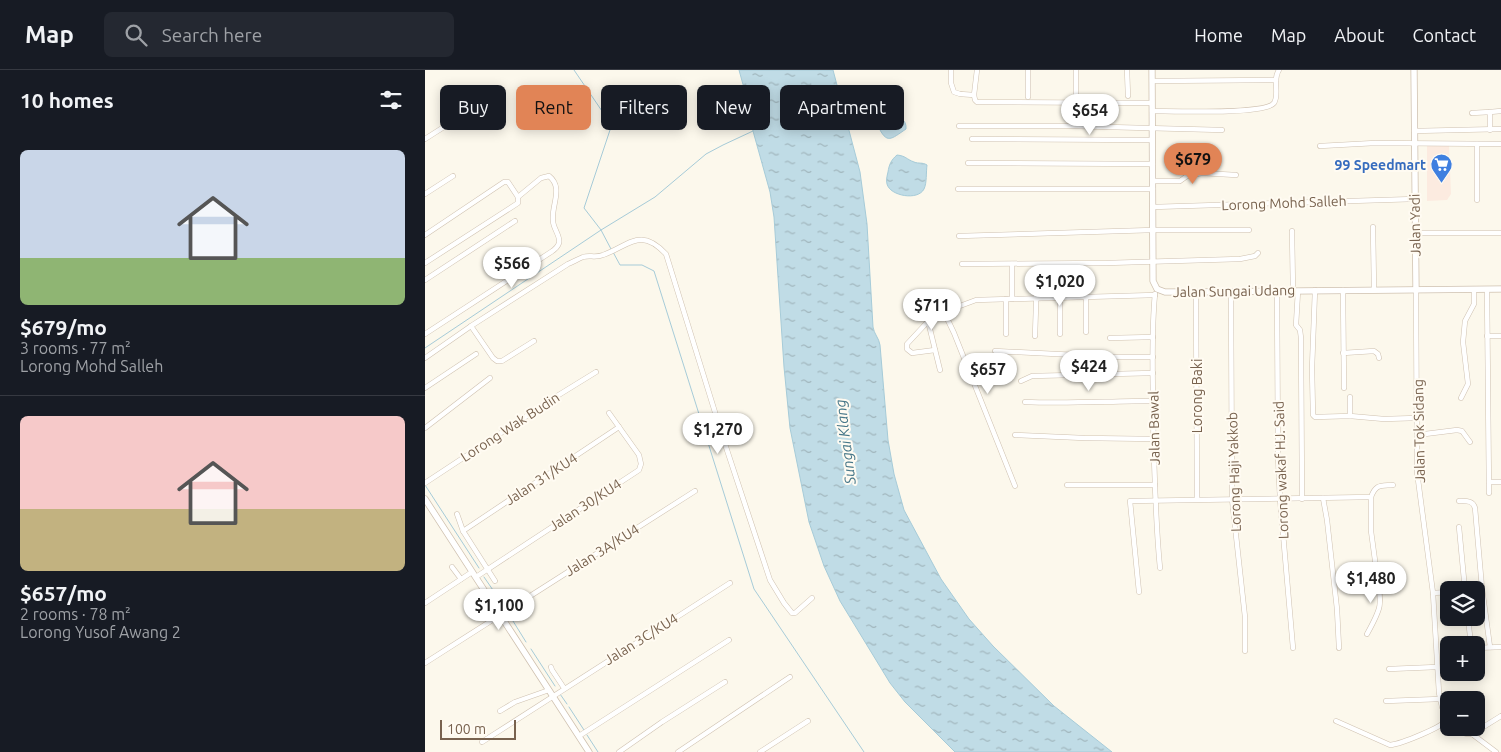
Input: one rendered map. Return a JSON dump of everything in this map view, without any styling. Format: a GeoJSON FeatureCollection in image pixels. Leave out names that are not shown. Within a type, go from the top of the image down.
{"type":"FeatureCollection","features":[{"type":"Feature","properties":{"kind":"street"},"geometry":{"type":"LineString","coordinates":[[951,70],[951,83],[954,92],[974,95]]}},
{"type":"Feature","properties":{"kind":"street"},"geometry":{"type":"LineString","coordinates":[[977,70],[974,95],[977,102],[1152,103]]}},
{"type":"Feature","properties":{"kind":"street"},"geometry":{"type":"LineString","coordinates":[[1028,70],[1028,97]]}},
{"type":"Feature","properties":{"kind":"street"},"geometry":{"type":"LineString","coordinates":[[1076,70],[1076,96]]}},
{"type":"Feature","properties":{"kind":"street"},"geometry":{"type":"LineString","coordinates":[[1127,70],[1128,96]]}},
{"type":"Feature","properties":{"kind":"street","name":"Jalan Sungai Udang"},"geometry":{"type":"LineString","coordinates":[[1152,70],[1153,281],[1156,292],[1501,289]]}},
{"type":"Feature","properties":{"kind":"street"},"geometry":{"type":"LineString","coordinates":[[1152,111],[1258,110],[1266,108],[1272,106],[1275,101],[1276,74],[1279,70]]}},
{"type":"Feature","properties":{"kind":"street","name":"Jalan Yadi"},"geometry":{"type":"LineString","coordinates":[[1414,70],[1416,290]]}},
{"type":"Feature","properties":{"kind":"street"},"geometry":{"type":"LineString","coordinates":[[1152,81],[1276,80]]}},
{"type":"Feature","properties":{"kind":"street"},"geometry":{"type":"LineString","coordinates":[[1472,113],[1501,111]]}},
{"type":"Feature","properties":{"kind":"street"},"geometry":{"type":"LineString","coordinates":[[1490,112],[1490,130]]}},
{"type":"Feature","properties":{"kind":"street"},"geometry":{"type":"LineString","coordinates":[[959,126],[1026,125],[1222,130]]}},
{"type":"Feature","properties":{"kind":"street"},"geometry":{"type":"LineString","coordinates":[[425,139],[440,129]]}},
{"type":"Feature","properties":{"kind":"street"},"geometry":{"type":"LineString","coordinates":[[1414,131],[1501,129]]}},
{"type":"Feature","properties":{"kind":"street"},"geometry":{"type":"LineString","coordinates":[[972,139],[1152,140]]}},
{"type":"Feature","properties":{"kind":"street"},"geometry":{"type":"LineString","coordinates":[[1320,146],[1375,143],[1501,144]]}},
{"type":"Feature","properties":{"kind":"street"},"geometry":{"type":"LineString","coordinates":[[1477,144],[1477,200]]}},
{"type":"Feature","properties":{"kind":"street"},"geometry":{"type":"LineString","coordinates":[[968,163],[1153,164]]}},
{"type":"Feature","properties":{"kind":"street"},"geometry":{"type":"LineString","coordinates":[[1153,181],[1180,181],[1187,176],[1203,173],[1236,175]]}},
{"type":"Feature","properties":{"kind":"street"},"geometry":{"type":"LineString","coordinates":[[425,194],[453,176]]}},
{"type":"Feature","properties":{"kind":"street"},"geometry":{"type":"LineString","coordinates":[[425,263],[519,199],[541,178],[549,176],[554,181],[557,192],[553,218],[559,245],[425,334]]}},
{"type":"Feature","properties":{"kind":"street"},"geometry":{"type":"LineString","coordinates":[[425,234],[504,182],[508,182],[519,199]]}},
{"type":"Feature","properties":{"kind":"street"},"geometry":{"type":"LineString","coordinates":[[958,189],[1153,189]]}},
{"type":"Feature","properties":{"kind":"street","name":"Lorong Mohd Salleh"},"geometry":{"type":"LineString","coordinates":[[1153,206],[1415,199]]}},
{"type":"Feature","properties":{"kind":"street"},"geometry":{"type":"LineString","coordinates":[[425,280],[515,221]]}},
{"type":"Feature","properties":{"kind":"street"},"geometry":{"type":"LineString","coordinates":[[1373,227],[1375,289]]}},
{"type":"Feature","properties":{"kind":"street"},"geometry":{"type":"LineString","coordinates":[[959,236],[1153,230],[1249,230]]}},
{"type":"Feature","properties":{"kind":"street"},"geometry":{"type":"LineString","coordinates":[[1292,231],[1296,325],[1301,334],[1303,499]]}},
{"type":"Feature","properties":{"kind":"street"},"geometry":{"type":"LineString","coordinates":[[1415,233],[1501,233]]}},
{"type":"Feature","properties":{"kind":"street"},"geometry":{"type":"LineString","coordinates":[[425,358],[568,264],[583,257],[599,257],[635,240],[651,241],[658,245],[666,254],[723,438],[770,580],[784,603],[793,613],[812,598]]}},
{"type":"Feature","properties":{"kind":"street"},"geometry":{"type":"LineString","coordinates":[[962,264],[1107,263],[1153,260],[1240,259],[1255,256],[1258,253]]}},
{"type":"Feature","properties":{"kind":"street"},"geometry":{"type":"LineString","coordinates":[[1012,264],[1012,299]]}},
{"type":"Feature","properties":{"kind":"street"},"geometry":{"type":"LineString","coordinates":[[1035,336],[1037,276]]}},
{"type":"Feature","properties":{"kind":"street"},"geometry":{"type":"LineString","coordinates":[[1313,413],[1312,368],[1315,290]]}},
{"type":"Feature","properties":{"kind":"street"},"geometry":{"type":"LineString","coordinates":[[1343,290],[1344,388]]}},
{"type":"Feature","properties":{"kind":"street","name":"Jalan Tok Sidang"},"geometry":{"type":"LineString","coordinates":[[1416,290],[1417,472],[1433,593],[1440,699]]}},
{"type":"Feature","properties":{"kind":"street"},"geometry":{"type":"LineString","coordinates":[[1461,398],[1468,384],[1463,342],[1465,321],[1474,304],[1474,290]]}},
{"type":"Feature","properties":{"kind":"street"},"geometry":{"type":"LineString","coordinates":[[1487,290],[1489,493]]}},
{"type":"Feature","properties":{"kind":"street","name":"Lorong wakaf HJ. Said"},"geometry":{"type":"LineString","coordinates":[[1277,291],[1278,457],[1293,648]]}},
{"type":"Feature","properties":{"kind":"street"},"geometry":{"type":"LineString","coordinates":[[935,350],[912,353],[907,349],[908,342],[933,316],[976,300],[1086,298],[1156,292]]}},
{"type":"Feature","properties":{"kind":"street","name":"Jalan Bawal"},"geometry":{"type":"LineString","coordinates":[[1156,292],[1153,338],[1153,439],[1156,541],[1159,568]]}},
{"type":"Feature","properties":{"kind":"street","name":"Lorong Baki"},"geometry":{"type":"LineString","coordinates":[[1196,292],[1197,499]]}},
{"type":"Feature","properties":{"kind":"street","name":"Lorong Haji Yakkob"},"geometry":{"type":"LineString","coordinates":[[1231,292],[1232,500],[1245,617],[1245,652]]}},
{"type":"Feature","properties":{"kind":"street"},"geometry":{"type":"LineString","coordinates":[[1060,334],[1061,298]]}},
{"type":"Feature","properties":{"kind":"street"},"geometry":{"type":"LineString","coordinates":[[1086,298],[1086,332]]}},
{"type":"Feature","properties":{"kind":"street"},"geometry":{"type":"LineString","coordinates":[[1006,299],[1006,334]]}},
{"type":"Feature","properties":{"kind":"street"},"geometry":{"type":"LineString","coordinates":[[946,311],[1015,486]]}},
{"type":"Feature","properties":{"kind":"street"},"geometry":{"type":"LineString","coordinates":[[928,321],[940,370]]}},
{"type":"Feature","properties":{"kind":"street"},"geometry":{"type":"LineString","coordinates":[[471,326],[497,361],[502,361],[534,341]]}},
{"type":"Feature","properties":{"kind":"street"},"geometry":{"type":"LineString","coordinates":[[1487,336],[1501,336]]}},
{"type":"Feature","properties":{"kind":"street"},"geometry":{"type":"LineString","coordinates":[[1111,338],[1153,338]]}},
{"type":"Feature","properties":{"kind":"street"},"geometry":{"type":"LineString","coordinates":[[1343,353],[1374,351],[1378,354],[1379,358]]}},
{"type":"Feature","properties":{"kind":"street"},"geometry":{"type":"LineString","coordinates":[[995,352],[1153,357]]}},
{"type":"Feature","properties":{"kind":"street"},"geometry":{"type":"LineString","coordinates":[[425,388],[476,354]]}},
{"type":"Feature","properties":{"kind":"street","name":"Lorong Wak Budin"},"geometry":{"type":"LineString","coordinates":[[425,483],[596,372]]}},
{"type":"Feature","properties":{"kind":"street"},"geometry":{"type":"LineString","coordinates":[[1021,381],[1031,376],[1153,373]]}},
{"type":"Feature","properties":{"kind":"street"},"geometry":{"type":"LineString","coordinates":[[425,428],[490,378]]}},
{"type":"Feature","properties":{"kind":"street"},"geometry":{"type":"LineString","coordinates":[[1350,397],[1350,416]]}},
{"type":"Feature","properties":{"kind":"street"},"geometry":{"type":"LineString","coordinates":[[1025,402],[1066,404],[1080,402],[1153,401]]}},
{"type":"Feature","properties":{"kind":"street"},"geometry":{"type":"LineString","coordinates":[[1302,408],[1313,413],[1315,417],[1417,418]]}},
{"type":"Feature","properties":{"kind":"street","name":"Jalan 30/KU4"},"geometry":{"type":"LineString","coordinates":[[425,603],[461,579],[487,569],[639,470],[641,459],[609,413]]}},
{"type":"Feature","properties":{"kind":"street","name":"Jalan 31/KU4"},"geometry":{"type":"LineString","coordinates":[[463,531],[619,428]]}},
{"type":"Feature","properties":{"kind":"street"},"geometry":{"type":"LineString","coordinates":[[1417,435],[1457,430],[1462,431],[1470,442]]}},
{"type":"Feature","properties":{"kind":"street"},"geometry":{"type":"LineString","coordinates":[[1015,435],[1153,439]]}},
{"type":"Feature","properties":{"kind":"street"},"geometry":{"type":"LineString","coordinates":[[1489,482],[1501,482]]}},
{"type":"Feature","properties":{"kind":"street"},"geometry":{"type":"LineString","coordinates":[[1067,485],[1155,485]]}},
{"type":"Feature","properties":{"kind":"street"},"geometry":{"type":"LineString","coordinates":[[1367,634],[1377,616],[1382,601],[1371,531],[1371,497],[1374,489],[1378,486],[1393,485]]}},
{"type":"Feature","properties":{"kind":"street","name":"Jalan 3A/KU4"},"geometry":{"type":"LineString","coordinates":[[425,663],[695,491]]}},
{"type":"Feature","properties":{"kind":"street"},"geometry":{"type":"LineString","coordinates":[[1139,592],[1129,501],[1371,497]]}},
{"type":"Feature","properties":{"kind":"street"},"geometry":{"type":"LineString","coordinates":[[1323,498],[1329,537],[1339,648]]}},
{"type":"Feature","properties":{"kind":"street"},"geometry":{"type":"LineString","coordinates":[[1459,501],[1471,502],[1475,505],[1481,581]]}},
{"type":"Feature","properties":{"kind":"street"},"geometry":{"type":"LineString","coordinates":[[426,503],[474,574],[505,612],[549,690],[589,752]]}},
{"type":"Feature","properties":{"kind":"street"},"geometry":{"type":"LineString","coordinates":[[457,514],[463,531],[495,581]]}},
{"type":"Feature","properties":{"kind":"street"},"geometry":{"type":"LineString","coordinates":[[1459,527],[1466,581]]}},
{"type":"Feature","properties":{"kind":"street"},"geometry":{"type":"LineString","coordinates":[[452,568],[461,579]]}},
{"type":"Feature","properties":{"kind":"street"},"geometry":{"type":"LineString","coordinates":[[1377,575],[1385,574]]}},
{"type":"Feature","properties":{"kind":"street","name":"Jalan 3C/KU4"},"geometry":{"type":"LineString","coordinates":[[482,742],[730,583]]}},
{"type":"Feature","properties":{"kind":"street"},"geometry":{"type":"LineString","coordinates":[[1433,593],[1440,593]]}},
{"type":"Feature","properties":{"kind":"street"},"geometry":{"type":"LineString","coordinates":[[1485,610],[1490,648]]}},
{"type":"Feature","properties":{"kind":"street"},"geometry":{"type":"LineString","coordinates":[[579,736],[729,640]]}},
{"type":"Feature","properties":{"kind":"street"},"geometry":{"type":"LineString","coordinates":[[1485,648],[1501,647]]}},
{"type":"Feature","properties":{"kind":"street"},"geometry":{"type":"LineString","coordinates":[[551,667],[564,688]]}},
{"type":"Feature","properties":{"kind":"street"},"geometry":{"type":"LineString","coordinates":[[1389,669],[1437,667]]}},
{"type":"Feature","properties":{"kind":"street"},"geometry":{"type":"LineString","coordinates":[[678,752],[790,677]]}},
{"type":"Feature","properties":{"kind":"street"},"geometry":{"type":"LineString","coordinates":[[619,752],[725,682]]}},
{"type":"Feature","properties":{"kind":"street"},"geometry":{"type":"LineString","coordinates":[[500,711],[515,702],[549,690]]}},
{"type":"Feature","properties":{"kind":"street"},"geometry":{"type":"LineString","coordinates":[[1386,701],[1440,699]]}},
{"type":"Feature","properties":{"kind":"street"},"geometry":{"type":"LineString","coordinates":[[1485,726],[1501,716]]}},
{"type":"Feature","properties":{"kind":"street"},"geometry":{"type":"LineString","coordinates":[[760,752],[808,721]]}},
{"type":"Feature","properties":{"kind":"street"},"geometry":{"type":"LineString","coordinates":[[1336,721],[1390,745],[1399,744],[1440,726]]}},
{"type":"Feature","properties":{"kind":"street"},"geometry":{"type":"LineString","coordinates":[[1475,736],[1495,752]]}},
{"type":"Feature","properties":{"kind":"shaded area"},"geometry":{"type":"Polygon","coordinates":[[[1427,146],[1449,146],[1451,194],[1447,200],[1427,201],[1427,146]]]}},
{"type":"Feature","properties":{"kind":"water","name":"Sungai Klang"},"geometry":{"type":"Polygon","coordinates":[[[739,70],[833,70],[837,85],[780,85],[780,130],[849,130],[860,172],[867,224],[873,327],[880,345],[888,440],[894,474],[904,510],[941,579],[969,619],[993,646],[1054,706],[1112,752],[955,752],[905,702],[890,683],[840,601],[824,566],[809,522],[790,428],[774,217],[770,192],[753,130],[770,130],[770,85],[743,85],[739,70]]]}},
{"type":"Feature","properties":{"kind":"water"},"geometry":{"type":"Polygon","coordinates":[[[904,122],[906,125],[906,129],[890,138],[884,136],[880,130],[904,130],[904,122]]]}},
{"type":"Feature","properties":{"kind":"water"},"geometry":{"type":"Polygon","coordinates":[[[897,155],[927,165],[926,184],[921,193],[904,196],[893,192],[889,188],[887,176],[889,167],[897,155]]]}},
{"type":"Feature","properties":{"kind":"waterway"},"geometry":{"type":"LineString","coordinates":[[574,70],[611,127],[584,208],[601,230],[611,249]]}},
{"type":"Feature","properties":{"kind":"waterway"},"geometry":{"type":"LineString","coordinates":[[425,348],[601,230],[655,197],[706,154],[753,131]]}},
{"type":"Feature","properties":{"kind":"waterway"},"geometry":{"type":"LineString","coordinates":[[613,252],[620,265],[642,265],[654,271],[754,589],[864,752]]}},
{"type":"Feature","properties":{"kind":"waterway"},"geometry":{"type":"LineString","coordinates":[[425,485],[479,568]]}},
{"type":"Feature","properties":{"kind":"waterway"},"geometry":{"type":"LineString","coordinates":[[484,577],[506,609]]}},
{"type":"Feature","properties":{"kind":"waterway"},"geometry":{"type":"LineString","coordinates":[[508,613],[526,642]]}},
{"type":"Feature","properties":{"kind":"waterway"},"geometry":{"type":"LineString","coordinates":[[531,649],[555,686]]}},
{"type":"Feature","properties":{"kind":"waterway"},"geometry":{"type":"LineString","coordinates":[[560,694],[567,704]]}},
{"type":"Feature","properties":{"kind":"waterway"},"geometry":{"type":"LineString","coordinates":[[569,707],[584,730]]}},
{"type":"Feature","properties":{"kind":"waterway"},"geometry":{"type":"LineString","coordinates":[[587,735],[598,752]]}},
{"type":"Feature","properties":{"kind":"place","name":"99 Speedmart"},"geometry":{"type":"Point","coordinates":[1442,184]}}]}
